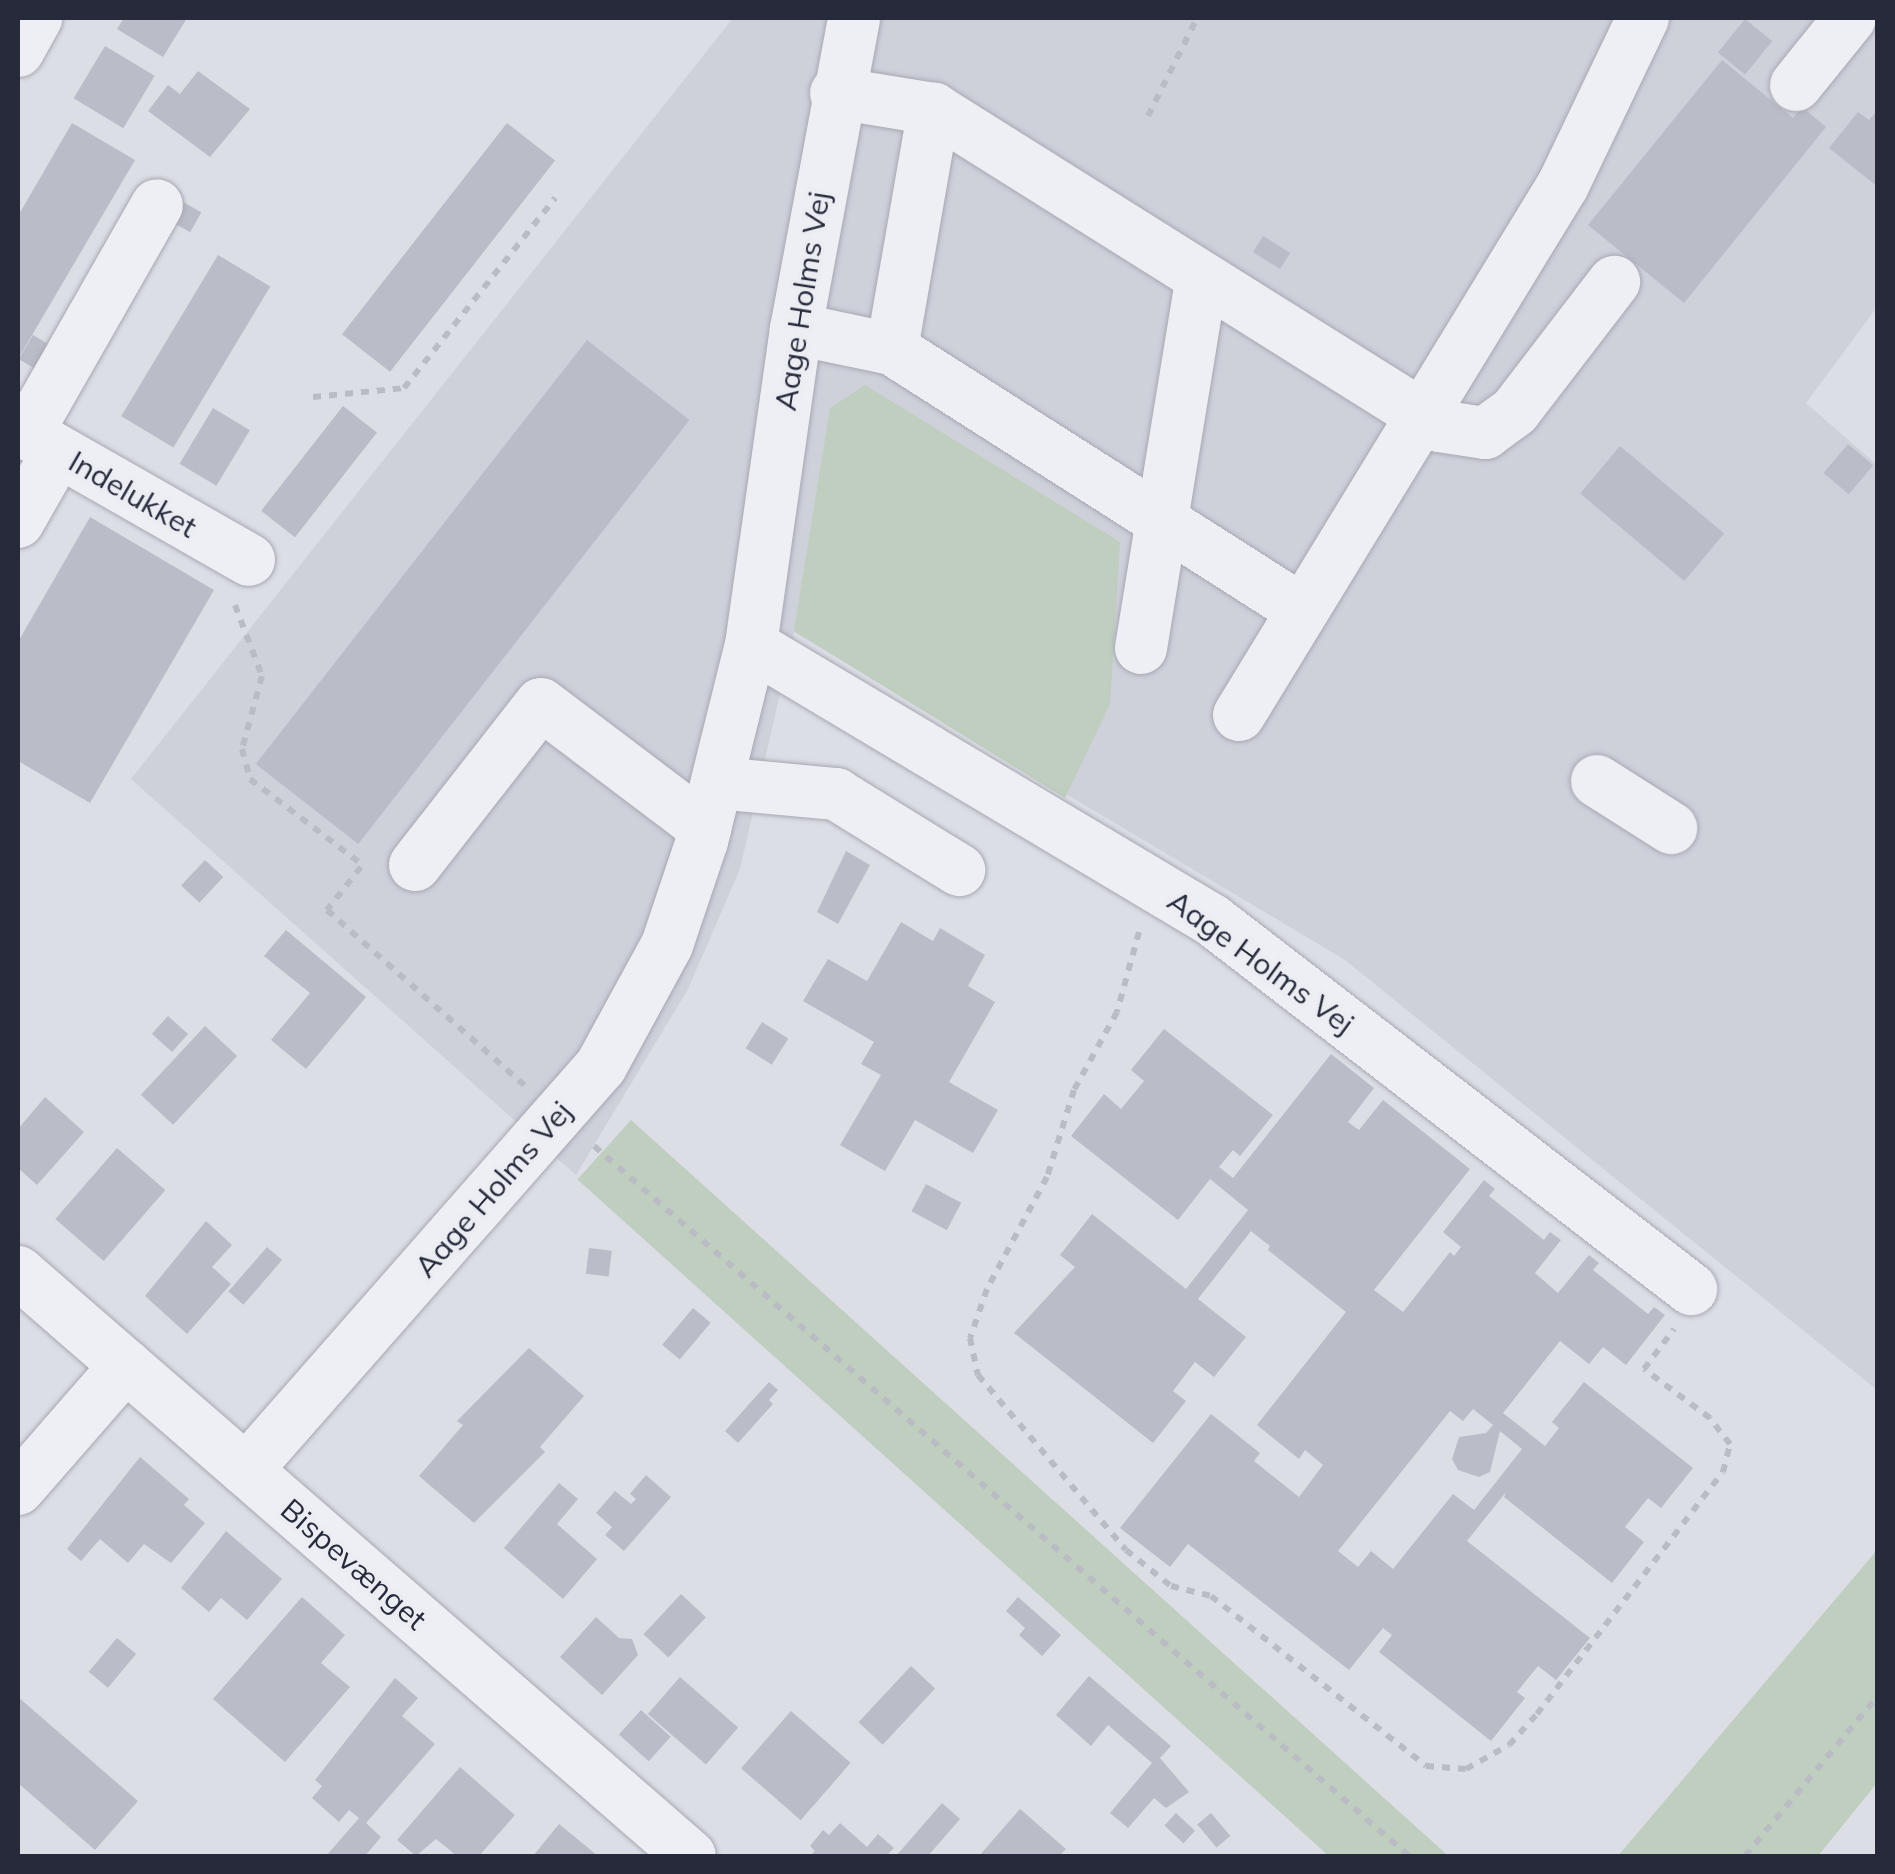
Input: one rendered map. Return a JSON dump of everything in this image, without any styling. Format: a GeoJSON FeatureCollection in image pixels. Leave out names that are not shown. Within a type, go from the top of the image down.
{"type":"FeatureCollection","features":[{"type":"Feature","properties":{"kind":"street"},"geometry":{"type":"LineString","coordinates":[[18,51],[36,18]]}},
{"type":"Feature","properties":{"kind":"street","name":"Aage Holms Vej"},"geometry":{"type":"LineString","coordinates":[[246,1470],[601,1066],[667,945],[711,805],[751,645],[796,329],[836,93],[854,18]]}},
{"type":"Feature","properties":{"kind":"street"},"geometry":{"type":"LineString","coordinates":[[1239,714],[1563,185],[1644,18]]}},
{"type":"Feature","properties":{"kind":"street"},"geometry":{"type":"LineString","coordinates":[[1796,85],[1850,18]]}},
{"type":"Feature","properties":{"kind":"street"},"geometry":{"type":"LineString","coordinates":[[836,93],[934,109],[1418,416],[1485,433],[1516,411],[1614,282]]}},
{"type":"Feature","properties":{"kind":"street"},"geometry":{"type":"LineString","coordinates":[[892,349],[934,109]]}},
{"type":"Feature","properties":{"kind":"street"},"geometry":{"type":"LineString","coordinates":[[18,522],[34,438],[157,205]]}},
{"type":"Feature","properties":{"kind":"street"},"geometry":{"type":"LineString","coordinates":[[1141,648],[1201,280]]}},
{"type":"Feature","properties":{"kind":"street"},"geometry":{"type":"LineString","coordinates":[[796,329],[892,349],[1302,610]]}},
{"type":"Feature","properties":{"kind":"street","name":"Indelukket"},"geometry":{"type":"LineString","coordinates":[[34,438],[249,560]]}},
{"type":"Feature","properties":{"kind":"street","name":"Aage Holms Vej"},"geometry":{"type":"LineString","coordinates":[[751,645],[1212,920],[1684,1307]]}},
{"type":"Feature","properties":{"kind":"street"},"geometry":{"type":"LineString","coordinates":[[394,859],[540,704],[711,805],[836,794],[959,870]]}},
{"type":"Feature","properties":{"kind":"street"},"geometry":{"type":"LineString","coordinates":[[1597,781],[1671,828]]}},
{"type":"Feature","properties":{"kind":"street","name":"Bispevænget"},"geometry":{"type":"LineString","coordinates":[[18,1272],[690,1856]]}},
{"type":"Feature","properties":{"kind":"street"},"geometry":{"type":"LineString","coordinates":[[18,1488],[126,1366]]}},
{"type":"Feature","properties":{"kind":"path"},"geometry":{"type":"LineString","coordinates":[[1148,116],[1197,18]]}},
{"type":"Feature","properties":{"kind":"path"},"geometry":{"type":"LineString","coordinates":[[313,397],[404,388],[555,198]]}},
{"type":"Feature","properties":{"kind":"path"},"geometry":{"type":"LineString","coordinates":[[249,560],[229,592],[262,676],[245,733],[244,766],[250,779],[361,866]]}},
{"type":"Feature","properties":{"kind":"path"},"geometry":{"type":"LineString","coordinates":[[394,859],[361,866],[327,910],[1409,1856]]}},
{"type":"Feature","properties":{"kind":"path"},"geometry":{"type":"LineString","coordinates":[[1148,882],[1133,970],[1117,1012],[1074,1090],[1047,1177],[987,1289],[970,1338],[978,1375],[1126,1550],[1171,1586],[1211,1596],[1426,1766],[1466,1769],[1509,1745],[1537,1714],[1723,1472],[1730,1444],[1720,1431],[1644,1369],[1684,1307]]}},
{"type":"Feature","properties":{"kind":"path"},"geometry":{"type":"LineString","coordinates":[[1745,1856],[1878,1696]]}},
{"type":"Feature","properties":{"kind":"shaded area"},"geometry":{"type":"Polygon","coordinates":[[[733,18],[1877,18],[1877,307],[1806,403],[1877,465],[1877,1390],[1345,960],[794,632],[740,869],[688,989],[576,1175],[131,779],[733,18]]]}},
{"type":"Feature","properties":{"kind":"green space"},"geometry":{"type":"Polygon","coordinates":[[[865,385],[1120,542],[1110,704],[1065,798],[794,631],[830,408],[865,385]]]}},
{"type":"Feature","properties":{"kind":"green space"},"geometry":{"type":"Polygon","coordinates":[[[631,1120],[1448,1856],[1329,1856],[577,1179],[631,1120]]]}},
{"type":"Feature","properties":{"kind":"green space"},"geometry":{"type":"Polygon","coordinates":[[[1877,1550],[1877,1783],[1818,1856],[1618,1856],[1877,1550]]]}},
{"type":"Feature","properties":{"kind":"building"},"geometry":{"type":"Polygon","coordinates":[[[124,18],[187,18],[163,57],[117,29],[124,18]]]}},
{"type":"Feature","properties":{"kind":"building"},"geometry":{"type":"Polygon","coordinates":[[[1745,19],[1772,41],[1745,74],[1718,52],[1745,19]]]}},
{"type":"Feature","properties":{"kind":"building"},"geometry":{"type":"Polygon","coordinates":[[[105,46],[155,76],[123,128],[74,98],[105,46]]]}},
{"type":"Feature","properties":{"kind":"building"},"geometry":{"type":"Polygon","coordinates":[[[1722,60],[1793,118],[1802,107],[1826,127],[1684,303],[1588,225],[1722,60]]]}},
{"type":"Feature","properties":{"kind":"building"},"geometry":{"type":"Polygon","coordinates":[[[198,71],[250,109],[210,157],[148,111],[168,85],[180,94],[198,71]]]}},
{"type":"Feature","properties":{"kind":"building"},"geometry":{"type":"Polygon","coordinates":[[[1878,110],[1878,187],[1829,148],[1858,112],[1869,120],[1878,110]]]}},
{"type":"Feature","properties":{"kind":"building"},"geometry":{"type":"Polygon","coordinates":[[[72,123],[135,160],[18,359],[18,216],[72,123]]]}},
{"type":"Feature","properties":{"kind":"building"},"geometry":{"type":"Polygon","coordinates":[[[507,123],[555,161],[390,372],[342,334],[507,123]]]}},
{"type":"Feature","properties":{"kind":"building"},"geometry":{"type":"Polygon","coordinates":[[[183,202],[201,212],[190,232],[172,222],[183,202]]]}},
{"type":"Feature","properties":{"kind":"building"},"geometry":{"type":"Polygon","coordinates":[[[1263,236],[1290,253],[1280,269],[1253,252],[1263,236]]]}},
{"type":"Feature","properties":{"kind":"building"},"geometry":{"type":"Polygon","coordinates":[[[218,255],[270,286],[173,448],[121,416],[218,255]]]}},
{"type":"Feature","properties":{"kind":"building"},"geometry":{"type":"Polygon","coordinates":[[[33,335],[51,346],[37,370],[19,359],[33,335]]]}},
{"type":"Feature","properties":{"kind":"building"},"geometry":{"type":"Polygon","coordinates":[[[587,340],[689,420],[358,844],[256,764],[587,340]]]}},
{"type":"Feature","properties":{"kind":"building"},"geometry":{"type":"Polygon","coordinates":[[[343,406],[377,432],[295,537],[261,511],[343,406]]]}},
{"type":"Feature","properties":{"kind":"building"},"geometry":{"type":"Polygon","coordinates":[[[213,408],[250,430],[216,486],[180,464],[213,408]]]}},
{"type":"Feature","properties":{"kind":"building"},"geometry":{"type":"Polygon","coordinates":[[[1848,444],[1873,465],[1849,494],[1824,473],[1848,444]]]}},
{"type":"Feature","properties":{"kind":"building"},"geometry":{"type":"Polygon","coordinates":[[[1620,446],[1724,533],[1684,581],[1580,493],[1620,446]]]}},
{"type":"Feature","properties":{"kind":"building"},"geometry":{"type":"Polygon","coordinates":[[[90,517],[214,590],[90,803],[18,761],[18,642],[90,517]]]}},
{"type":"Feature","properties":{"kind":"building"},"geometry":{"type":"Polygon","coordinates":[[[846,851],[870,865],[838,924],[817,912],[846,851]]]}},
{"type":"Feature","properties":{"kind":"building"},"geometry":{"type":"Polygon","coordinates":[[[205,860],[223,877],[199,903],[181,886],[205,860]]]}},
{"type":"Feature","properties":{"kind":"building"},"geometry":{"type":"Polygon","coordinates":[[[901,922],[933,941],[940,928],[985,955],[968,986],[995,1002],[949,1082],[998,1110],[973,1153],[915,1120],[885,1171],[840,1145],[881,1075],[861,1064],[874,1042],[803,1001],[828,959],[867,981],[901,922]]]}},
{"type":"Feature","properties":{"kind":"building"},"geometry":{"type":"Polygon","coordinates":[[[286,930],[366,997],[306,1069],[271,1040],[310,993],[264,956],[286,930]]]}},
{"type":"Feature","properties":{"kind":"building"},"geometry":{"type":"Polygon","coordinates":[[[168,1016],[188,1034],[172,1052],[152,1034],[168,1016]]]}},
{"type":"Feature","properties":{"kind":"building"},"geometry":{"type":"Polygon","coordinates":[[[762,1022],[788,1038],[772,1065],[746,1048],[762,1022]]]}},
{"type":"Feature","properties":{"kind":"building"},"geometry":{"type":"Polygon","coordinates":[[[205,1026],[237,1056],[173,1125],[141,1095],[205,1026]]]}},
{"type":"Feature","properties":{"kind":"building"},"geometry":{"type":"Polygon","coordinates":[[[1164,1029],[1273,1115],[1240,1156],[1233,1150],[1219,1167],[1233,1178],[1331,1054],[1374,1088],[1348,1122],[1359,1130],[1383,1100],[1470,1169],[1374,1290],[1403,1312],[1450,1252],[1454,1256],[1461,1247],[1443,1232],[1484,1180],[1495,1189],[1489,1196],[1544,1240],[1550,1232],[1561,1240],[1535,1273],[1558,1293],[1589,1255],[1599,1263],[1593,1270],[1648,1314],[1654,1307],[1665,1315],[1626,1365],[1603,1347],[1589,1364],[1560,1341],[1503,1413],[1545,1446],[1559,1428],[1552,1422],[1584,1382],[1693,1468],[1661,1508],[1648,1498],[1625,1527],[1644,1542],[1612,1583],[1504,1497],[1506,1492],[1467,1541],[1590,1638],[1556,1680],[1538,1666],[1517,1692],[1525,1698],[1491,1741],[1379,1652],[1392,1635],[1383,1628],[1349,1670],[1188,1544],[1170,1567],[1120,1528],[1211,1414],[1260,1453],[1254,1461],[1299,1497],[1323,1465],[1305,1450],[1299,1459],[1257,1425],[1346,1312],[1268,1250],[1270,1246],[1251,1231],[1198,1299],[1246,1337],[1214,1377],[1195,1362],[1173,1391],[1186,1401],[1153,1443],[1014,1333],[1075,1267],[1060,1255],[1092,1214],[1186,1289],[1248,1210],[1210,1179],[1178,1220],[1071,1136],[1104,1094],[1121,1109],[1144,1081],[1131,1070],[1164,1029]],[[1473,1409],[1463,1421],[1450,1411],[1338,1551],[1358,1567],[1371,1551],[1393,1569],[1453,1494],[1474,1510],[1522,1449],[1500,1431],[1490,1472],[1479,1477],[1458,1470],[1452,1459],[1459,1437],[1486,1433],[1493,1425],[1473,1409]]]}},
{"type":"Feature","properties":{"kind":"building"},"geometry":{"type":"Polygon","coordinates":[[[45,1097],[84,1132],[37,1185],[18,1168],[18,1129],[45,1097]]]}},
{"type":"Feature","properties":{"kind":"building"},"geometry":{"type":"Polygon","coordinates":[[[117,1148],[165,1190],[104,1261],[55,1219],[117,1148]]]}},
{"type":"Feature","properties":{"kind":"building"},"geometry":{"type":"Polygon","coordinates":[[[926,1184],[961,1203],[947,1230],[911,1211],[926,1184]]]}},
{"type":"Feature","properties":{"kind":"building"},"geometry":{"type":"Polygon","coordinates":[[[206,1221],[232,1245],[212,1267],[231,1284],[187,1334],[145,1296],[206,1221]]]}},
{"type":"Feature","properties":{"kind":"building"},"geometry":{"type":"Polygon","coordinates":[[[267,1247],[282,1260],[243,1305],[228,1292],[267,1247]]]}},
{"type":"Feature","properties":{"kind":"building"},"geometry":{"type":"Polygon","coordinates":[[[589,1248],[612,1251],[609,1277],[586,1274],[589,1248]]]}},
{"type":"Feature","properties":{"kind":"building"},"geometry":{"type":"Polygon","coordinates":[[[693,1308],[711,1323],[680,1360],[662,1345],[693,1308]]]}},
{"type":"Feature","properties":{"kind":"building"},"geometry":{"type":"Polygon","coordinates":[[[529,1348],[584,1396],[540,1447],[545,1452],[474,1523],[419,1476],[463,1425],[457,1421],[529,1348]]]}},
{"type":"Feature","properties":{"kind":"building"},"geometry":{"type":"Polygon","coordinates":[[[769,1382],[778,1390],[769,1400],[773,1404],[738,1443],[725,1431],[769,1382]]]}},
{"type":"Feature","properties":{"kind":"building"},"geometry":{"type":"Polygon","coordinates":[[[140,1457],[189,1499],[184,1505],[205,1523],[171,1563],[144,1544],[128,1563],[100,1539],[81,1561],[67,1549],[140,1457]]]}},
{"type":"Feature","properties":{"kind":"building"},"geometry":{"type":"Polygon","coordinates":[[[646,1475],[671,1497],[624,1551],[605,1535],[612,1527],[596,1513],[615,1491],[631,1504],[636,1499],[630,1494],[646,1475]]]}},
{"type":"Feature","properties":{"kind":"building"},"geometry":{"type":"Polygon","coordinates":[[[559,1483],[578,1499],[557,1524],[597,1559],[563,1599],[504,1548],[559,1483]]]}},
{"type":"Feature","properties":{"kind":"building"},"geometry":{"type":"Polygon","coordinates":[[[226,1531],[282,1579],[247,1620],[221,1598],[209,1612],[181,1588],[226,1531]]]}},
{"type":"Feature","properties":{"kind":"building"},"geometry":{"type":"Polygon","coordinates":[[[681,1594],[706,1617],[668,1657],[643,1634],[681,1594]]]}},
{"type":"Feature","properties":{"kind":"building"},"geometry":{"type":"Polygon","coordinates":[[[302,1597],[345,1635],[321,1663],[350,1687],[285,1762],[213,1699],[302,1597]]]}},
{"type":"Feature","properties":{"kind":"building"},"geometry":{"type":"Polygon","coordinates":[[[1018,1597],[1061,1635],[1042,1656],[1019,1635],[1025,1628],[1006,1611],[1018,1597]]]}},
{"type":"Feature","properties":{"kind":"building"},"geometry":{"type":"Polygon","coordinates":[[[596,1617],[619,1638],[632,1639],[638,1655],[602,1695],[560,1657],[596,1617]]]}},
{"type":"Feature","properties":{"kind":"building"},"geometry":{"type":"Polygon","coordinates":[[[117,1638],[136,1654],[108,1688],[89,1672],[117,1638]]]}},
{"type":"Feature","properties":{"kind":"building"},"geometry":{"type":"Polygon","coordinates":[[[911,1666],[935,1689],[883,1745],[858,1722],[911,1666]]]}},
{"type":"Feature","properties":{"kind":"building"},"geometry":{"type":"Polygon","coordinates":[[[1089,1676],[1171,1746],[1160,1758],[1189,1792],[1166,1808],[1154,1798],[1128,1828],[1110,1813],[1152,1763],[1108,1725],[1091,1746],[1056,1715],[1089,1676]]]}},
{"type":"Feature","properties":{"kind":"building"},"geometry":{"type":"Polygon","coordinates":[[[680,1677],[738,1728],[706,1764],[648,1714],[680,1677]]]}},
{"type":"Feature","properties":{"kind":"building"},"geometry":{"type":"Polygon","coordinates":[[[395,1678],[418,1698],[402,1716],[435,1744],[366,1823],[381,1837],[365,1856],[326,1856],[359,1818],[349,1810],[339,1822],[312,1798],[322,1786],[315,1780],[395,1678]]]}},
{"type":"Feature","properties":{"kind":"building"},"geometry":{"type":"Polygon","coordinates":[[[18,1697],[138,1801],[95,1850],[18,1783],[18,1697]]]}},
{"type":"Feature","properties":{"kind":"building"},"geometry":{"type":"Polygon","coordinates":[[[641,1710],[671,1737],[649,1761],[619,1735],[641,1710]]]}},
{"type":"Feature","properties":{"kind":"building"},"geometry":{"type":"Polygon","coordinates":[[[791,1711],[851,1763],[801,1820],[741,1768],[791,1711]]]}},
{"type":"Feature","properties":{"kind":"building"},"geometry":{"type":"Polygon","coordinates":[[[460,1767],[515,1815],[479,1856],[457,1856],[436,1839],[416,1856],[397,1840],[460,1767]]]}},
{"type":"Feature","properties":{"kind":"building"},"geometry":{"type":"Polygon","coordinates":[[[942,1803],[960,1819],[928,1856],[896,1856],[942,1803]]]}},
{"type":"Feature","properties":{"kind":"building"},"geometry":{"type":"Polygon","coordinates":[[[1020,1809],[1066,1849],[1059,1856],[979,1856],[1020,1809]]]}},
{"type":"Feature","properties":{"kind":"building"},"geometry":{"type":"Polygon","coordinates":[[[1176,1813],[1195,1831],[1183,1843],[1164,1825],[1176,1813]]]}},
{"type":"Feature","properties":{"kind":"building"},"geometry":{"type":"Polygon","coordinates":[[[1211,1813],[1230,1836],[1216,1848],[1197,1825],[1211,1813]]]}},
{"type":"Feature","properties":{"kind":"building"},"geometry":{"type":"Polygon","coordinates":[[[840,1823],[867,1847],[878,1834],[894,1848],[886,1856],[810,1856],[815,1851],[810,1846],[823,1830],[829,1835],[840,1823]]]}},
{"type":"Feature","properties":{"kind":"building"},"geometry":{"type":"Polygon","coordinates":[[[559,1824],[598,1856],[533,1856],[559,1824]]]}}]}
